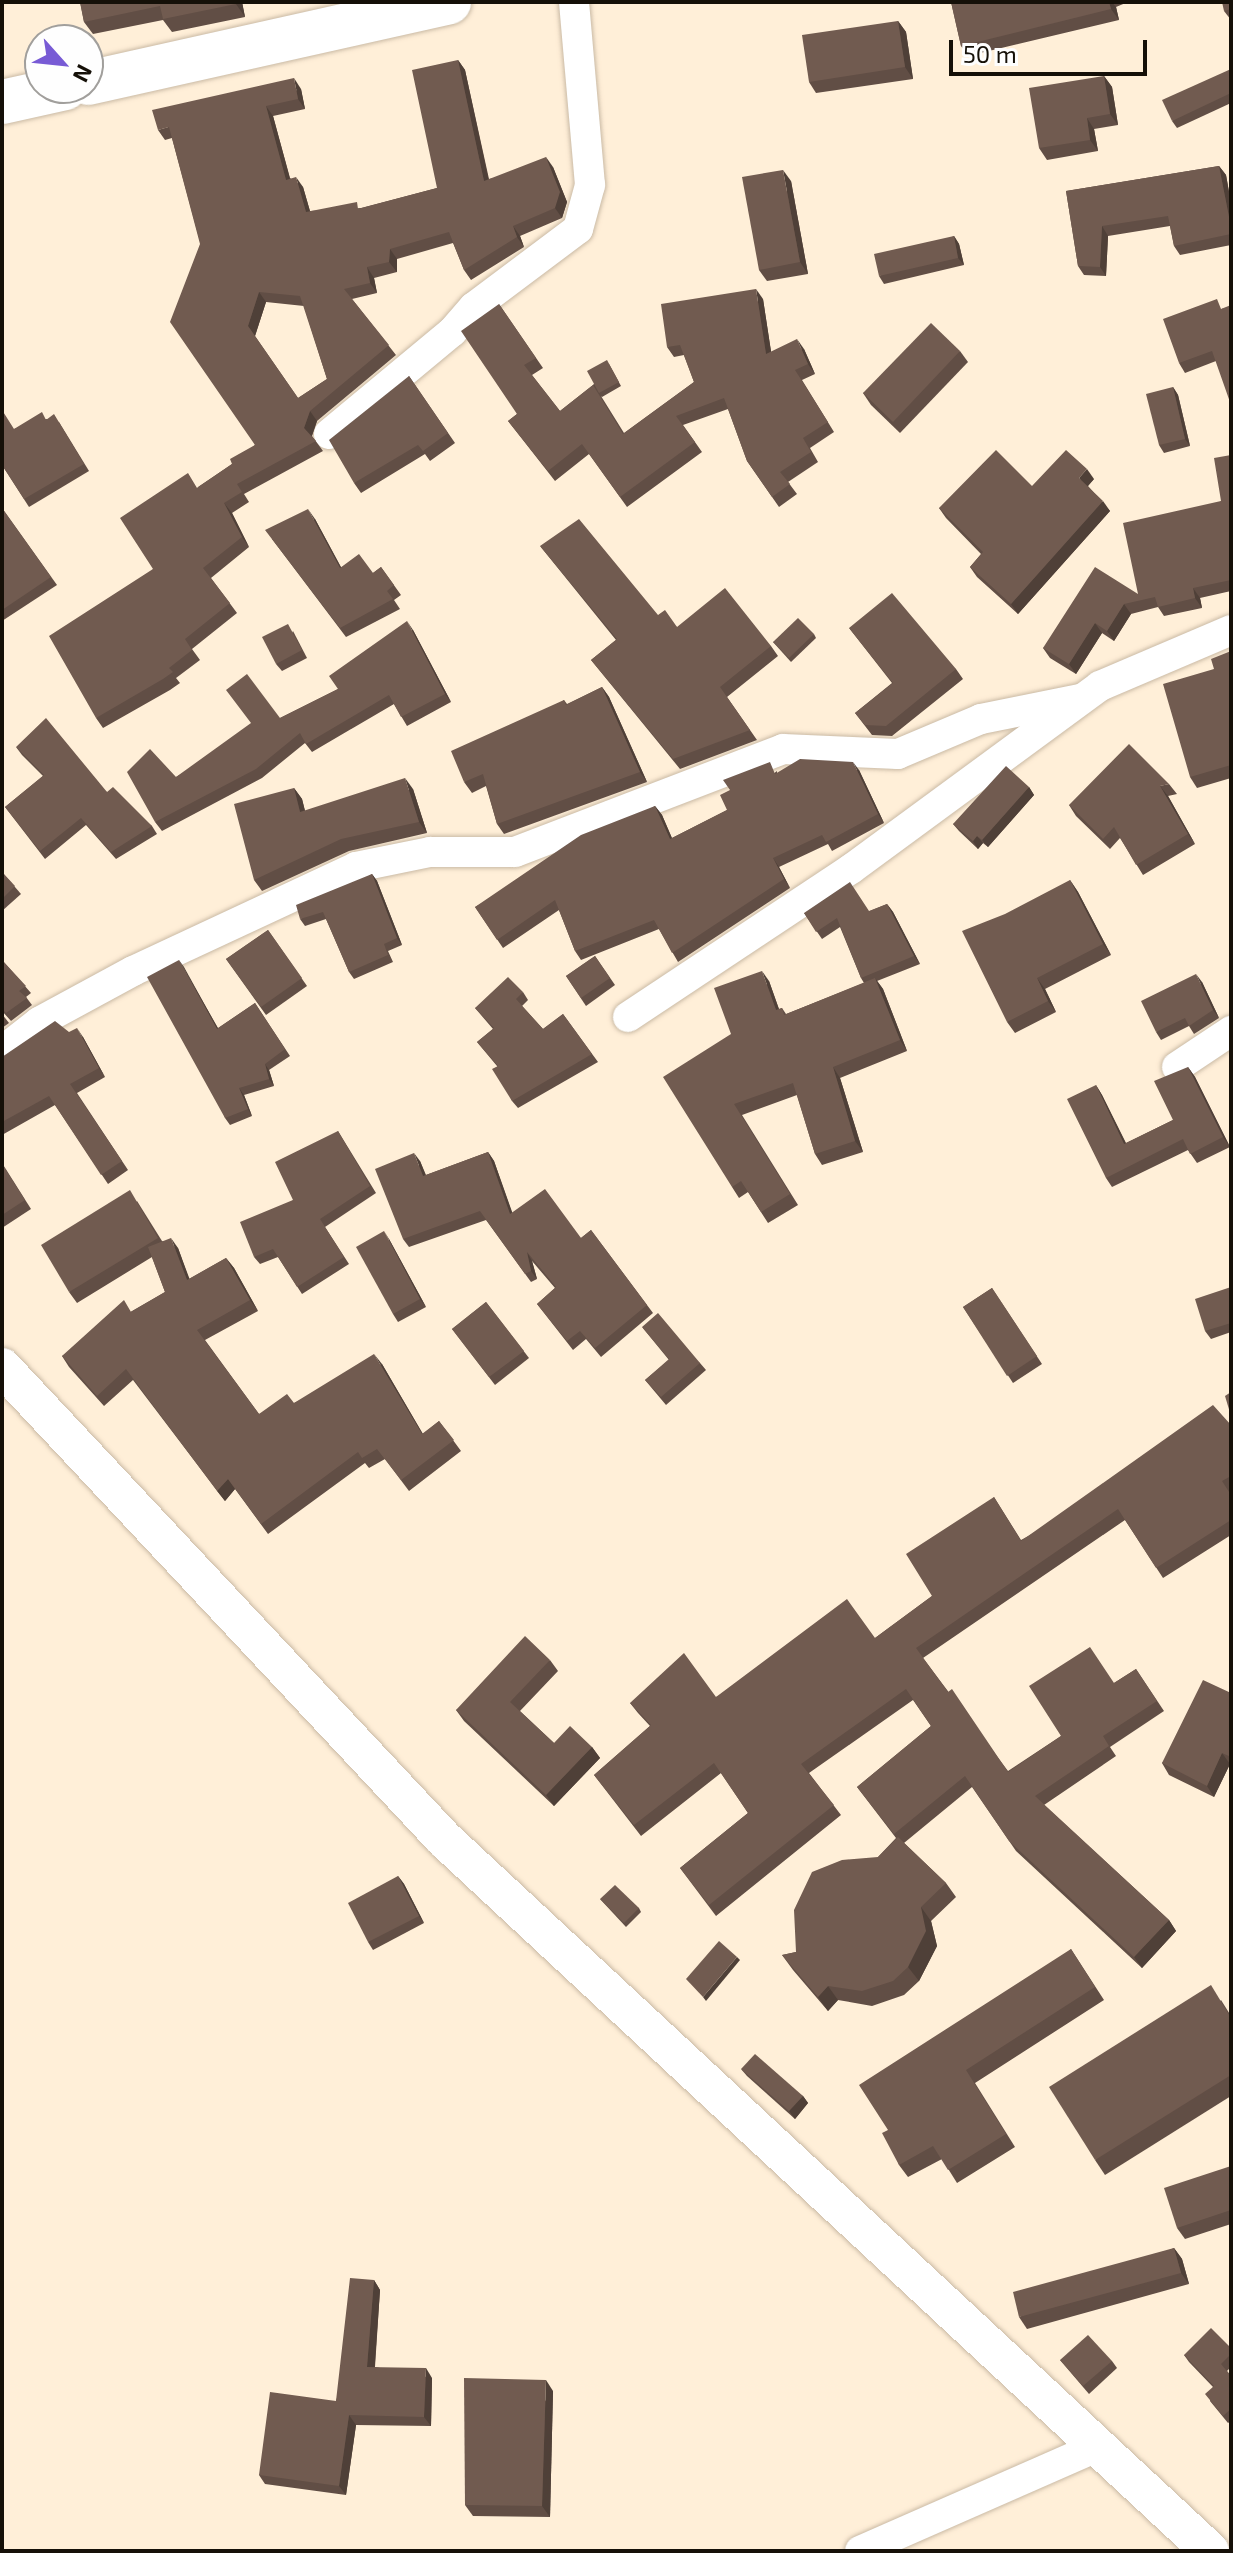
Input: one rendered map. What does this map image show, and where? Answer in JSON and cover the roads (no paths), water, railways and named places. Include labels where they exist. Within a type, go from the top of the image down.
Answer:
[{"type":"main road","points":[[104,79],[449,2]]},
{"type":"main road","points":[[2,102],[24,97]]},
{"type":"street","points":[[329,434],[452,332],[474,307],[578,229],[590,185],[574,2]]},
{"type":"street","points":[[628,1017],[851,869],[1080,699],[1231,630]]},
{"type":"street","points":[[2,1051],[39,1022],[133,971],[356,867],[430,852],[515,852],[783,749],[898,754],[981,719],[1080,699]]},
{"type":"street","points":[[1177,1067],[1231,1031]]},
{"type":"street","points":[[2,1367],[444,1839],[1210,2551]]},
{"type":"street","points":[[860,2551],[1099,2446]]}]
